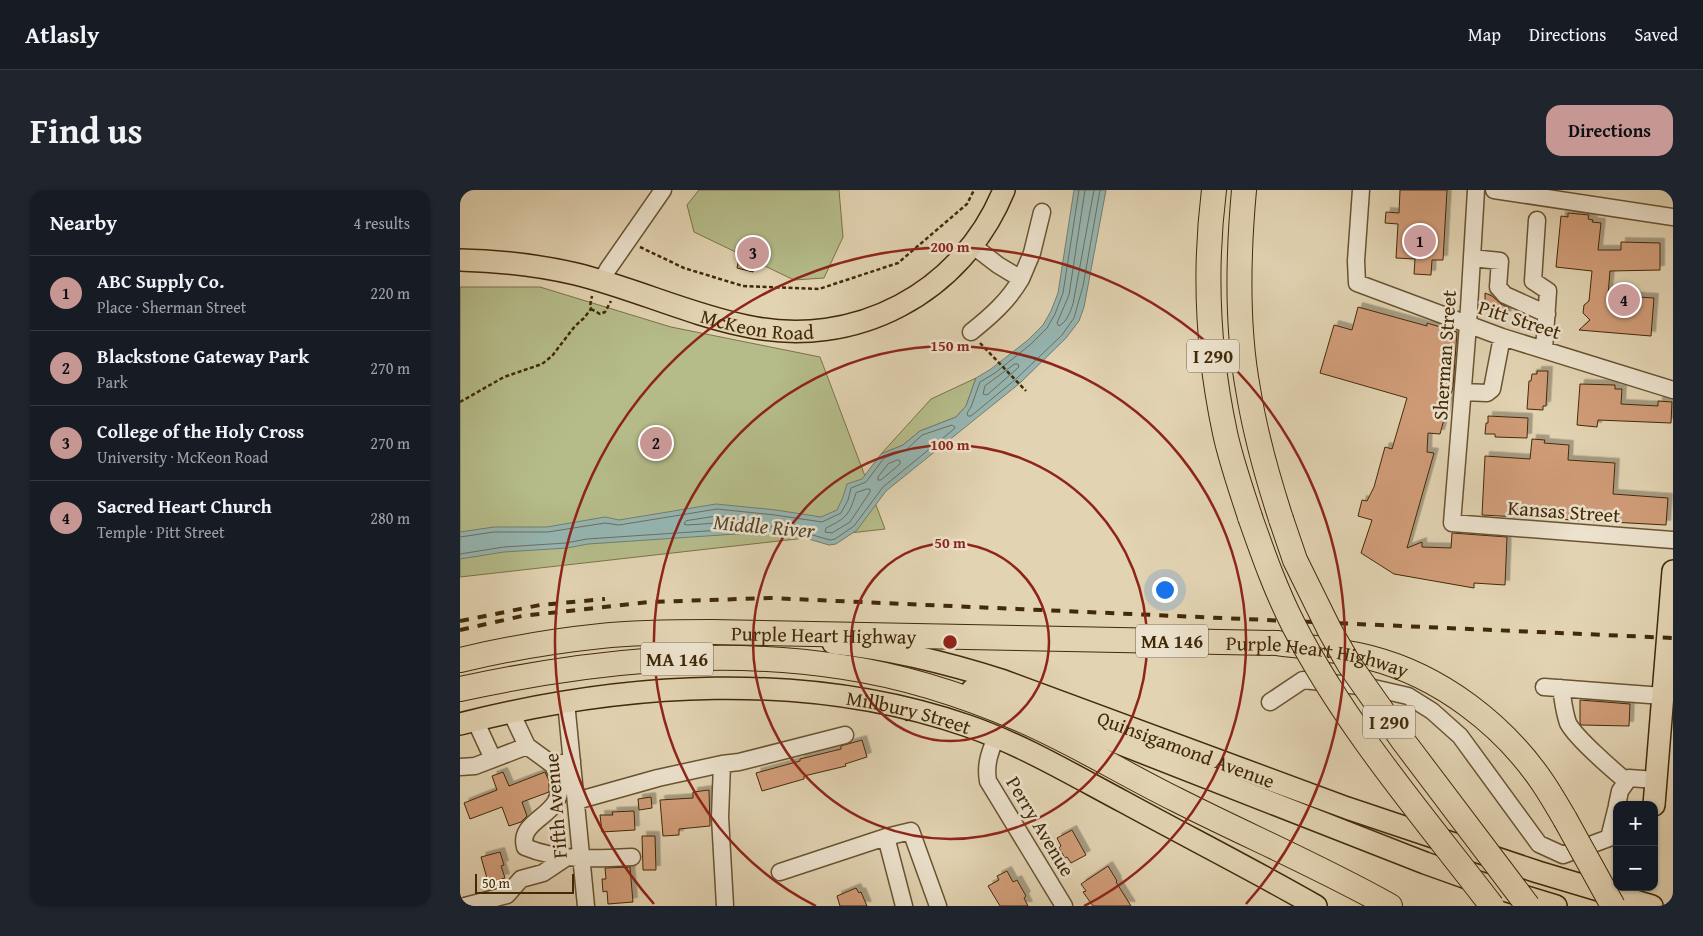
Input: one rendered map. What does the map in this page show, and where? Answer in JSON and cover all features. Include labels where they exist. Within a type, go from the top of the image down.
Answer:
[{"type":"highway","name":"I 290","points":[[1214,190],[1209,260],[1210,319],[1214,364],[1226,434],[1250,517],[1278,592],[1295,627],[1326,681],[1371,748],[1492,906]]},
{"type":"highway","name":"I 290","points":[[1244,190],[1240,235],[1242,346],[1248,389],[1266,472],[1295,560],[1330,632],[1349,664],[1404,742],[1528,906]]},
{"type":"highway","name":"Purple Heart Highway","points":[[460,660],[494,652],[601,636],[655,632],[1277,643],[1372,658],[1417,675],[1440,687],[1474,710],[1518,751],[1543,783],[1613,906]]},
{"type":"highway","name":"Purple Heart Highway","points":[[460,690],[519,677],[581,667],[687,658],[743,658],[792,661],[842,667],[896,678],[947,693],[1020,719],[1148,786],[1390,906]]},
{"type":"main road","name":"McKeon Road","points":[[460,260],[540,266],[578,274],[597,288],[746,326],[786,331],[826,330],[866,320],[911,299],[941,278],[952,269],[972,245],[988,221],[1004,190]]},
{"type":"main road","points":[[1654,801],[1673,572]]},
{"type":"main road","name":"Quinsigamond Avenue","points":[[712,632],[764,634],[847,644],[915,656],[963,668],[1052,698],[1357,811],[1538,872],[1649,901]]},
{"type":"main road","name":"Quinsigamond Avenue","points":[[896,678],[930,679],[1016,703],[1425,863],[1481,883],[1556,906]]},
{"type":"main road","name":"Millbury Street","points":[[468,722],[566,702],[629,694],[702,689],[805,692],[903,707],[968,726],[1048,762],[1316,906]]},
{"type":"street","points":[[597,288],[663,190]]},
{"type":"street","name":"Pitt Street","points":[[1360,190],[1356,260],[1357,283],[1502,337],[1673,390]]},
{"type":"street","name":"Sherman Street","points":[[1452,523],[1468,325],[1476,190]]},
{"type":"street","points":[[1494,190],[1673,217]]},
{"type":"street","points":[[971,332],[996,312],[1012,294],[1021,279],[1032,253],[1042,212]]},
{"type":"street","points":[[1537,220],[1533,281],[1548,290],[1544,350]]},
{"type":"street","points":[[972,245],[998,265],[1021,279]]},
{"type":"street","points":[[1472,258],[1500,261],[1498,287],[1505,295],[1547,314]]},
{"type":"street","points":[[1463,392],[1486,393],[1492,389],[1502,337]]},
{"type":"street","name":"Kansas Street","points":[[1452,523],[1673,540]]},
{"type":"street","points":[[1270,702],[1303,680],[1368,687],[1408,696],[1432,711],[1460,736],[1540,844],[1563,855],[1609,838],[1613,822]]},
{"type":"street","points":[[1544,687],[1663,696]]},
{"type":"street","points":[[1561,688],[1563,706],[1569,724],[1604,762],[1626,781]]},
{"type":"street","name":"Fifth Avenue","points":[[566,702],[576,801],[574,858],[586,906]]},
{"type":"street","points":[[511,712],[527,746],[553,765],[559,779],[559,793],[554,806],[526,830],[523,839],[525,847],[536,852],[574,858],[632,857]]},
{"type":"street","points":[[468,722],[493,759]]},
{"type":"street","points":[[576,801],[658,778],[739,762],[845,734]]},
{"type":"street","name":"Perry Avenue","points":[[996,737],[988,758],[986,769],[988,780],[1064,906]]},
{"type":"street","points":[[460,767],[475,766],[527,746]]},
{"type":"street","points":[[553,765],[572,761]]},
{"type":"street","points":[[722,764],[720,817],[725,906]]},
{"type":"street","points":[[1618,801],[1620,791],[1629,778],[1656,780]]},
{"type":"street","points":[[780,872],[886,837],[912,831],[938,906]]},
{"type":"street","points":[[886,837],[904,906]]},
{"type":"street","points":[[464,906],[507,895],[521,879],[543,873],[574,858]]},
{"type":"path","points":[[628,240],[684,268],[743,286],[819,289],[898,263],[967,204],[974,190]]},
{"type":"path","points":[[460,402],[504,377],[542,364],[552,356],[575,326],[591,310],[590,306],[597,288]]},
{"type":"path","points":[[591,310],[600,314],[605,312],[611,301]]},
{"type":"path","points":[[971,332],[1026,390]]},
{"type":"green space","points":[[699,190],[839,190],[843,237],[824,278],[794,280],[694,232],[687,205]]},
{"type":"green space","points":[[460,287],[540,287],[671,327],[820,357],[885,529],[460,577]]},
{"type":"green space","points":[[976,378],[966,406],[956,417],[920,431],[903,445],[881,454],[931,399]]},
{"type":"water","name":"Middle River","points":[[1074,190],[1106,190],[1084,307],[1079,321],[1066,338],[1020,383],[886,491],[857,530],[836,544],[829,545],[781,531],[588,544],[567,548],[504,552],[460,559],[460,532],[494,527],[547,527],[605,517],[619,520],[716,504],[821,517],[837,510],[847,484],[862,479],[881,454],[903,445],[920,431],[956,417],[966,406],[976,378],[991,369],[1028,340],[1043,325],[1058,293]]},
{"type":"building","points":[[1400,190],[1447,190],[1443,260],[1432,260],[1431,275],[1414,274],[1415,259],[1396,258],[1398,224],[1385,223],[1386,212],[1399,213]]},
{"type":"building","points":[[1568,213],[1589,215],[1588,219],[1593,220],[1592,222],[1601,223],[1598,250],[1621,250],[1621,242],[1660,243],[1660,270],[1610,271],[1608,295],[1654,298],[1651,336],[1579,330],[1590,320],[1583,313],[1584,305],[1589,301],[1592,271],[1556,267],[1561,216],[1568,217]]},
{"type":"building","points":[[739,258],[755,261],[753,272],[737,268]]},
{"type":"building","points":[[1485,293],[1509,308],[1506,316],[1494,312],[1496,308],[1485,308]]},
{"type":"building","points":[[1358,307],[1427,326],[1427,323],[1457,332],[1453,387],[1440,434],[1428,433],[1427,452],[1434,453],[1407,548],[1422,542],[1422,547],[1451,548],[1452,533],[1507,537],[1505,585],[1474,583],[1474,588],[1394,574],[1361,553],[1372,520],[1358,516],[1362,500],[1367,501],[1374,487],[1385,447],[1392,449],[1407,398],[1320,373],[1334,325],[1352,330]]},
{"type":"building","points":[[1537,371],[1548,371],[1546,406],[1543,406],[1543,410],[1527,409],[1529,381],[1531,381],[1532,374],[1537,374]]},
{"type":"building","points":[[1580,384],[1615,385],[1615,389],[1622,389],[1621,404],[1658,406],[1658,401],[1672,402],[1671,423],[1598,420],[1597,427],[1577,425]]},
{"type":"building","points":[[1488,416],[1528,418],[1527,438],[1495,437],[1495,434],[1485,434]]},
{"type":"building","points":[[1532,439],[1545,440],[1544,443],[1569,445],[1568,460],[1615,463],[1613,494],[1668,498],[1666,525],[1482,515],[1485,456],[1530,459]]},
{"type":"building","points":[[1580,700],[1630,704],[1629,726],[1581,725]]},
{"type":"building","points":[[862,740],[867,757],[845,764],[846,766],[804,776],[804,779],[762,791],[756,773],[800,761],[800,759],[841,749],[841,746]]},
{"type":"building","points":[[503,772],[509,786],[545,772],[549,781],[549,792],[522,802],[527,816],[521,822],[509,826],[502,807],[470,819],[464,803],[497,790],[492,776]]},
{"type":"building","points":[[709,790],[710,826],[679,829],[679,835],[663,836],[660,800],[693,798],[693,792]]},
{"type":"building","points":[[651,797],[652,808],[639,810],[638,799]]},
{"type":"building","points":[[634,811],[635,830],[602,832],[600,815],[613,815],[612,812]]},
{"type":"building","points":[[1072,830],[1086,855],[1071,863],[1067,857],[1065,858],[1059,848],[1061,846],[1057,838]]},
{"type":"building","points":[[642,836],[655,836],[656,870],[643,870]]},
{"type":"building","points":[[500,852],[504,865],[501,866],[505,878],[488,882],[481,857]]},
{"type":"building","points":[[1108,866],[1131,906],[1093,906],[1083,892],[1086,891],[1081,884]]},
{"type":"building","points":[[630,867],[633,902],[608,904],[607,891],[603,892],[602,879],[606,879],[605,868]]},
{"type":"building","points":[[1007,871],[1013,882],[1017,880],[1026,896],[1024,898],[1028,906],[1000,906],[988,886],[999,880],[997,876]]},
{"type":"building","points":[[856,888],[859,893],[861,892],[867,906],[840,906],[837,896]]},
{"type":"railway","points":[[460,630],[522,616],[650,602],[770,598],[1673,638]]},
{"type":"railway","points":[[460,621],[540,605],[605,599]]},
{"type":"place","name":"ABC Supply Co.","points":[[1420,241]]},
{"type":"place","name":"College of the Holy Cross","points":[[753,253]]},
{"type":"place","name":"Sacred Heart Church","points":[[1624,300]]},
{"type":"place","name":"Blackstone Gateway Park","points":[[656,443]]}]
